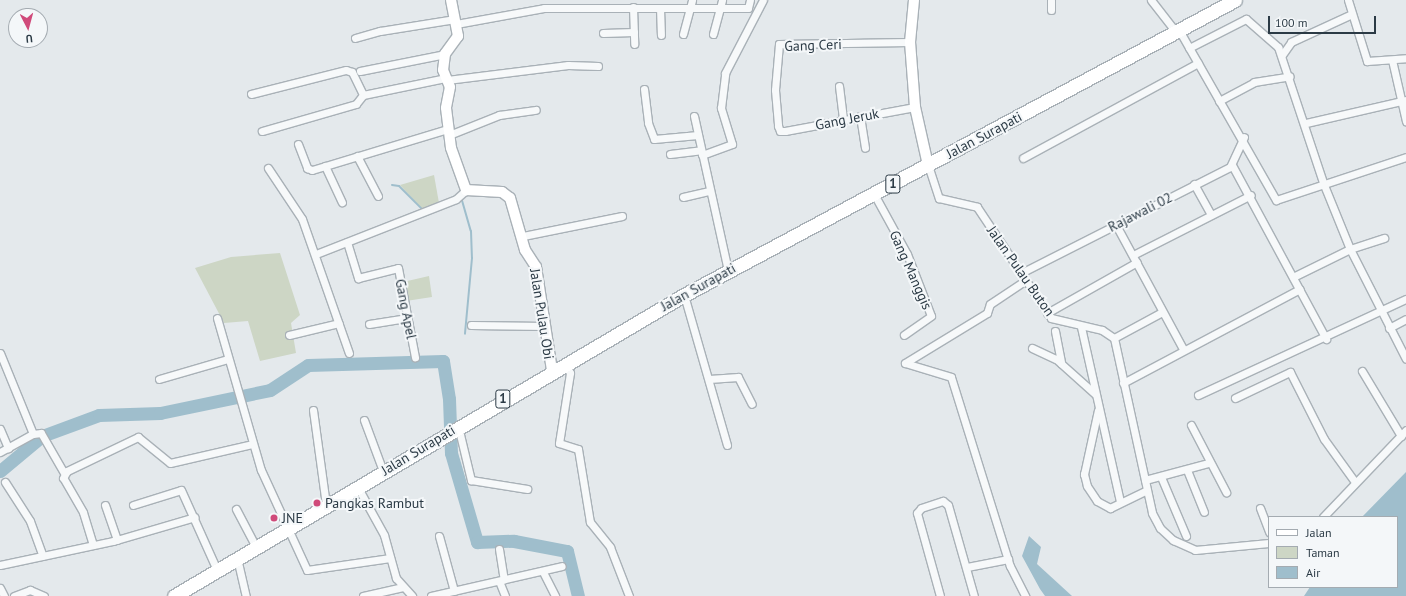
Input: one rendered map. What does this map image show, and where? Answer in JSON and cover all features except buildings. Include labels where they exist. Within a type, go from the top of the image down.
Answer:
[{"type":"highway","name":"Jalan Surapati","points":[[174,596],[552,370],[684,294],[874,194],[1235,0]]},
{"type":"street","points":[[316,254],[462,194],[448,132],[445,54],[457,38],[451,0]]},
{"type":"street","points":[[683,34],[692,0]]},
{"type":"street","points":[[713,34],[722,0]]},
{"type":"street","points":[[355,38],[380,31],[544,8],[748,8],[750,0]]},
{"type":"street","points":[[670,154],[701,153],[732,144],[721,108],[725,73],[763,0]]},
{"type":"street","points":[[914,0],[910,42],[914,107],[928,165]]},
{"type":"street","points":[[1051,10],[1052,0]]},
{"type":"street","points":[[1151,0],[1178,31],[1189,48],[1219,101],[1244,138],[1276,200],[1406,157]]},
{"type":"street","points":[[1348,0],[1367,61],[1406,58]]},
{"type":"street","points":[[633,8],[634,44]]},
{"type":"street","points":[[660,8],[661,35]]},
{"type":"street","points":[[1282,55],[1291,42],[1352,14]]},
{"type":"street","points":[[1189,48],[1246,19],[1251,19],[1282,55],[1306,122],[1324,185],[1350,249],[1388,328],[1406,359]]},
{"type":"street","points":[[603,33],[634,32]]},
{"type":"street","name":"Gang Ceri","points":[[780,131],[775,90],[779,44],[910,42]]},
{"type":"street","points":[[360,71],[445,54]]},
{"type":"street","points":[[1392,60],[1403,100],[1406,121]]},
{"type":"street","points":[[1023,158],[1198,64]]},
{"type":"street","points":[[262,131],[356,104],[363,95],[447,79],[568,65],[598,66]]},
{"type":"street","points":[[251,94],[346,70],[352,72],[363,95]]},
{"type":"street","points":[[1219,101],[1254,82],[1290,76]]},
{"type":"street","points":[[839,86],[843,119]]},
{"type":"street","points":[[644,89],[648,123],[654,139],[698,135]]},
{"type":"street","points":[[1306,122],[1403,100]]},
{"type":"street","name":"Gang Jeruk","points":[[780,131],[914,107]]},
{"type":"street","points":[[298,144],[308,169],[325,166],[448,132],[499,115],[536,110]]},
{"type":"street","points":[[694,116],[709,192],[728,271]]},
{"type":"street","points":[[860,116],[865,148]]},
{"type":"street","points":[[1244,138],[1232,165],[1250,195],[1326,339]]},
{"type":"street","points":[[357,156],[378,196]]},
{"type":"street","name":"Jalan Pulau Buton","points":[[928,165],[936,195],[946,201],[962,201],[977,207],[1047,313],[1055,321],[1102,330],[1114,338]]},
{"type":"street","name":"Rajawali 02","points":[[1021,273],[1232,165]]},
{"type":"street","points":[[325,166],[342,202]]},
{"type":"street","points":[[268,168],[302,219],[316,254],[349,353]]},
{"type":"street","points":[[1194,184],[1211,215]]},
{"type":"street","points":[[683,197],[709,192]]},
{"type":"street","name":"Jalan Pulau Obi","points":[[462,194],[507,194],[523,236],[525,250],[536,267],[552,370]]},
{"type":"street","name":"Gang Manggis","points":[[874,194],[907,254],[931,316],[904,335]]},
{"type":"street","points":[[1133,255],[1250,195]]},
{"type":"street","points":[[523,236],[622,216]]},
{"type":"street","points":[[1116,225],[1183,349]]},
{"type":"street","points":[[1293,277],[1350,249],[1384,238]]},
{"type":"street","name":"Gang Apel","points":[[347,242],[358,278],[398,268],[415,357]]},
{"type":"street","points":[[1047,313],[1137,262]]},
{"type":"street","points":[[1025,596],[1008,559],[951,377],[905,364],[987,314],[990,304],[1026,280]]},
{"type":"street","points":[[1123,383],[1183,349],[1300,289]]},
{"type":"street","points":[[684,294],[727,445]]},
{"type":"street","points":[[1198,395],[1326,339],[1406,299]]},
{"type":"street","points":[[1162,312],[1114,338],[1134,438],[1147,490],[1160,528],[1180,544],[1206,551],[1268,544]]},
{"type":"street","points":[[217,318],[252,444],[261,470],[309,572],[390,558]]},
{"type":"street","points":[[369,324],[408,318]]},
{"type":"street","points":[[1388,328],[1406,319]]},
{"type":"street","points":[[290,335],[339,323]]},
{"type":"street","points":[[471,325],[545,326]]},
{"type":"street","points":[[1081,327],[1120,502]]},
{"type":"street","points":[[1055,331],[1061,363]]},
{"type":"street","points":[[1032,348],[1061,363],[1095,394]]},
{"type":"street","points":[[0,353],[33,434]]},
{"type":"street","points":[[159,379],[228,359]]},
{"type":"street","points":[[565,363],[570,373],[559,443],[578,449],[590,522],[610,547],[629,596]]},
{"type":"street","points":[[1235,398],[1289,371],[1324,439],[1355,482]]},
{"type":"street","points":[[1324,516],[1403,433],[1362,371]]},
{"type":"street","points":[[709,379],[738,377],[752,404]]},
{"type":"street","points":[[1098,408],[1084,474],[1097,501],[1110,508],[1147,490]]},
{"type":"street","points":[[313,410],[326,505]]},
{"type":"street","points":[[364,420],[384,470]]},
{"type":"street","points":[[1191,425],[1208,463],[1212,464],[1226,492]]},
{"type":"street","points":[[456,427],[471,480],[527,489]]},
{"type":"street","points":[[0,428],[8,448]]},
{"type":"street","points":[[0,452],[33,434],[41,433],[64,473],[93,545]]},
{"type":"street","points":[[64,473],[138,437],[170,463],[252,444]]},
{"type":"street","points":[[1145,480],[1187,470],[1208,463]]},
{"type":"street","points":[[1187,470],[1204,512]]},
{"type":"street","points":[[1161,477],[1186,536]]},
{"type":"street","points":[[5,482],[30,521],[43,556]]},
{"type":"street","points":[[357,486],[384,535],[390,558],[403,587],[412,596]]},
{"type":"street","points":[[133,505],[179,490],[195,517],[217,570]]},
{"type":"street","points":[[940,596],[918,509],[939,501],[946,503],[967,567],[974,596]]},
{"type":"street","points":[[105,505],[117,540]]},
{"type":"street","points":[[1260,508],[1268,529]]},
{"type":"street","points":[[236,509],[256,547]]},
{"type":"street","points":[[0,565],[117,540],[195,517]]},
{"type":"street","points":[[438,536],[454,591]]},
{"type":"street","points":[[499,549],[501,580],[505,596]]},
{"type":"street","points":[[237,558],[246,596]]},
{"type":"street","points":[[967,567],[1008,559]]},
{"type":"street","points":[[431,596],[543,572],[562,566]]},
{"type":"street","points":[[543,572],[555,596]]},
{"type":"street","points":[[363,596],[403,587]]},
{"type":"street","points":[[0,588],[4,596]]},
{"type":"street","points":[[14,596],[30,590],[44,596]]},
{"type":"green space","points":[[434,175],[439,203],[422,209],[400,185]]},
{"type":"green space","points":[[280,253],[300,315],[291,323],[296,353],[260,361],[248,321],[224,323],[195,268],[231,257]]},
{"type":"green space","points":[[429,276],[432,297],[406,301],[403,282]]},
{"type":"water","points":[[1406,472],[1406,596],[1304,596],[1309,588],[1398,588],[1398,516],[1363,516]]},
{"type":"water","points":[[1029,536],[1041,547],[1037,564],[1072,596],[1045,596],[1022,556]]},
{"type":"waterway","points":[[392,185],[399,186],[422,209]]},
{"type":"waterway","points":[[461,197],[471,231],[472,258],[465,334]]},
{"type":"waterway","points":[[0,471],[42,436],[99,415],[160,413],[270,390],[308,365],[443,361],[449,399],[451,453],[477,542],[514,541],[567,551],[578,596]]},
{"type":"place","name":"Pangkas Rambut","points":[[317,503]]},
{"type":"place","name":"JNE","points":[[274,518]]}]
